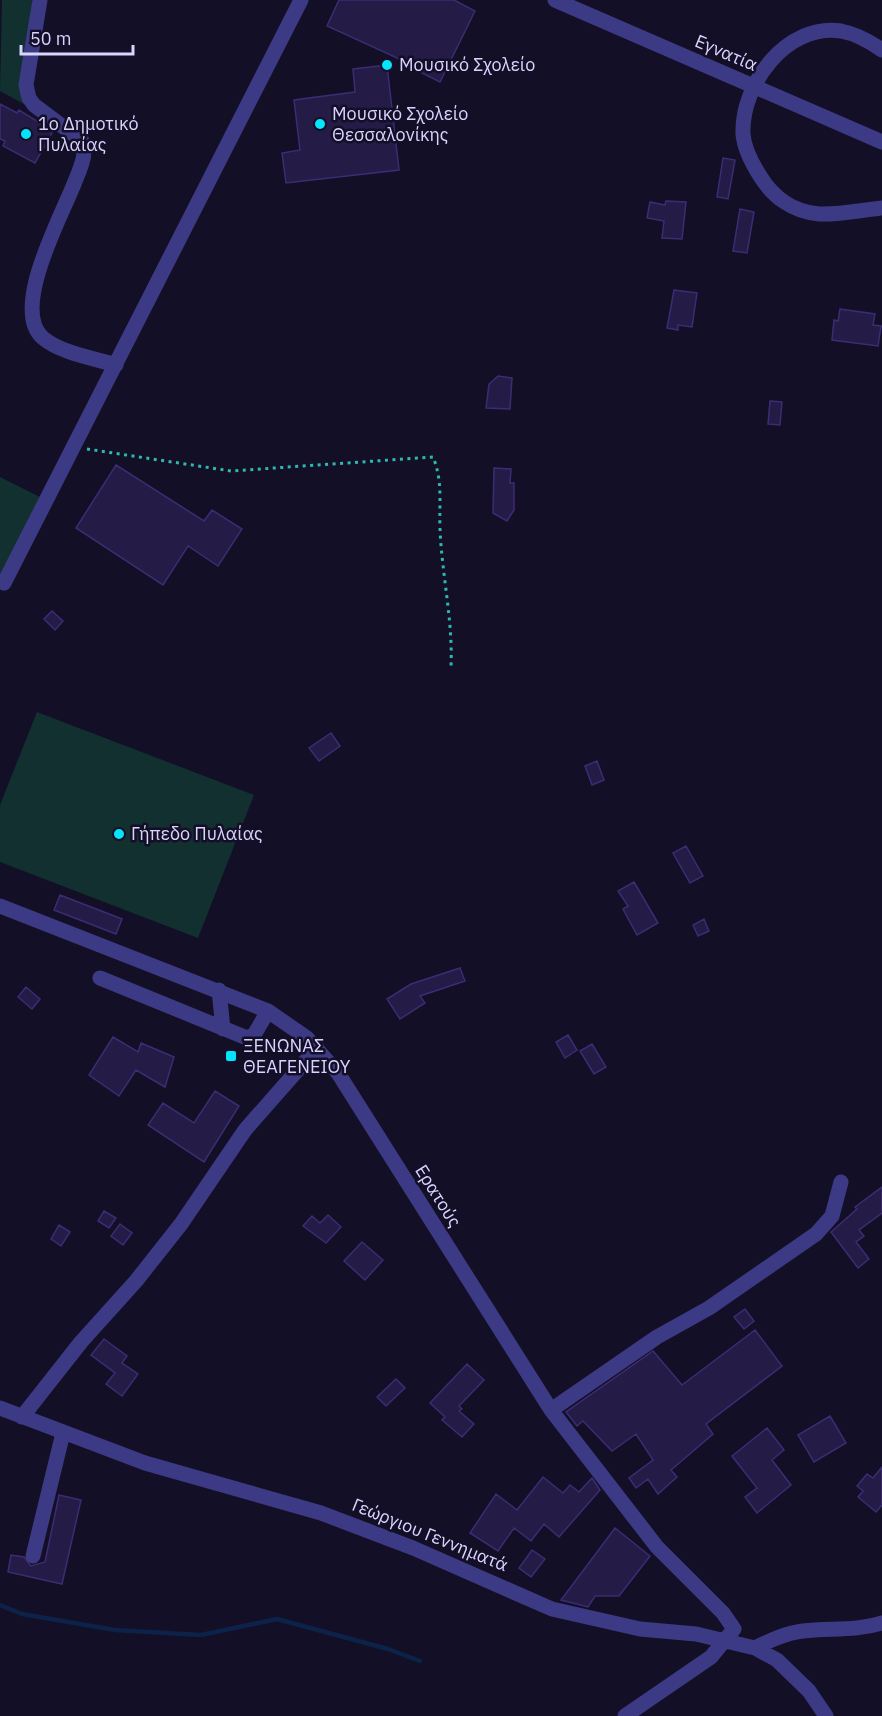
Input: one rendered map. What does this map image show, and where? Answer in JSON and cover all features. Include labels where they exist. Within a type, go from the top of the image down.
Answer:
[{"type":"street","points":[[40,0],[26,85],[29,98],[34,105],[82,141],[84,147],[79,170],[32,291],[34,327],[43,338],[56,346],[116,365]]},
{"type":"street","points":[[3,583],[301,0]]},
{"type":"street","name":"Εγνατία","points":[[555,0],[882,142]]},
{"type":"street","points":[[882,50],[862,36],[839,31],[819,32],[801,38],[782,49],[767,65],[754,86],[744,116],[743,136],[754,166],[769,191],[784,203],[818,214],[882,208]]},
{"type":"street","name":"Ερατούς","points":[[0,906],[268,1011],[295,1028],[317,1048],[347,1087],[551,1410],[657,1547],[730,1622],[734,1629],[727,1640]]},
{"type":"street","points":[[100,978],[250,1038],[268,1011]]},
{"type":"street","points":[[219,990],[224,1029]]},
{"type":"street","points":[[22,1417],[81,1342],[136,1281],[181,1224],[245,1130],[317,1048]]},
{"type":"street","points":[[551,1410],[657,1337],[709,1308],[816,1234],[832,1216],[841,1182]]},
{"type":"street","name":"Γεώργιου Γεννηματά","points":[[0,1408],[145,1463],[321,1513],[434,1557],[552,1609],[640,1629],[696,1634],[755,1648],[777,1660],[809,1691],[826,1716]]},
{"type":"street","points":[[33,1556],[63,1433]]},
{"type":"street","points":[[755,1648],[780,1636],[801,1631],[867,1628],[882,1623]]},
{"type":"street","points":[[625,1716],[711,1657],[727,1640]]},
{"type":"path","points":[[73,447],[231,471],[433,457],[441,475],[440,529],[452,638],[451,667]]},
{"type":"green space","points":[[2,0],[32,0],[31,108],[0,91]]},
{"type":"green space","points":[[0,477],[42,498],[0,586]]},
{"type":"green space","name":"Γήπεδο Πυλαίας","points":[[37,712],[254,795],[198,938],[0,862],[0,805]]},
{"type":"building","points":[[339,0],[454,0],[475,11],[440,82],[402,63],[406,62],[327,26]]},
{"type":"building","name":"Μουσικό Σχολείο Θεσσαλονίκης","points":[[387,65],[399,170],[286,183],[282,153],[300,150],[294,100],[355,92],[353,69]]},
{"type":"building","name":"1ο Δημοτικό Πυλαίας","points":[[0,104],[17,113],[19,110],[53,131],[35,163],[3,146],[5,141],[0,139]]},
{"type":"building","points":[[723,158],[735,160],[728,199],[717,197]]},
{"type":"building","points":[[666,201],[686,202],[682,239],[662,238],[664,221],[647,218],[650,202],[665,205]]},
{"type":"building","points":[[740,209],[754,212],[747,253],[733,251]]},
{"type":"building","points":[[674,290],[697,293],[692,327],[678,325],[678,330],[667,328]]},
{"type":"building","points":[[840,309],[875,314],[873,325],[881,326],[878,346],[832,340],[834,320],[838,321]]},
{"type":"building","points":[[498,376],[512,378],[510,409],[486,408],[489,384]]},
{"type":"building","points":[[770,401],[782,402],[780,425],[768,424]]},
{"type":"building","points":[[116,465],[204,521],[212,510],[242,529],[218,566],[188,546],[163,585],[76,528]]},
{"type":"building","points":[[494,468],[511,469],[510,483],[514,483],[514,510],[507,521],[493,513]]},
{"type":"building","points":[[52,611],[63,621],[55,630],[44,619]]},
{"type":"building","points":[[331,733],[340,746],[319,761],[309,748]]},
{"type":"building","points":[[597,761],[604,780],[592,785],[585,766]]},
{"type":"building","points":[[686,846],[703,876],[690,883],[673,853]]},
{"type":"building","points":[[634,882],[658,923],[637,935],[623,909],[628,906],[618,891]]},
{"type":"building","points":[[60,895],[122,919],[116,934],[54,910]]},
{"type":"building","points":[[704,919],[709,931],[698,936],[693,925]]},
{"type":"building","points":[[460,968],[465,981],[420,996],[425,1003],[400,1019],[387,999],[411,984]]},
{"type":"building","points":[[26,987],[40,999],[32,1009],[18,997]]},
{"type":"building","points":[[568,1035],[577,1050],[565,1058],[556,1042]]},
{"type":"building","points":[[113,1037],[138,1052],[141,1043],[174,1057],[165,1087],[136,1070],[119,1096],[89,1075]]},
{"type":"building","points":[[592,1044],[606,1067],[594,1074],[580,1051]]},
{"type":"building","points":[[215,1091],[239,1106],[204,1162],[148,1125],[163,1103],[194,1123]]},
{"type":"building","points":[[882,1187],[882,1213],[859,1230],[864,1236],[856,1242],[869,1259],[858,1268],[831,1232],[857,1209],[855,1207]]},
{"type":"building","points":[[104,1211],[116,1218],[109,1228],[98,1221]]},
{"type":"building","points":[[328,1215],[341,1227],[326,1243],[303,1226],[312,1216],[320,1223]]},
{"type":"building","points":[[120,1224],[132,1233],[123,1245],[111,1236]]},
{"type":"building","points":[[59,1225],[70,1232],[61,1246],[51,1239]]},
{"type":"building","points":[[362,1242],[383,1260],[365,1280],[344,1261]]},
{"type":"building","points":[[745,1309],[754,1321],[744,1329],[734,1317]]},
{"type":"building","points":[[755,1330],[782,1366],[706,1424],[713,1434],[671,1470],[677,1477],[658,1494],[648,1479],[636,1488],[629,1478],[653,1460],[636,1434],[612,1451],[583,1421],[577,1426],[566,1412],[653,1351],[682,1385]]},
{"type":"building","points":[[104,1339],[127,1356],[122,1363],[138,1374],[122,1396],[106,1384],[115,1373],[91,1355]]},
{"type":"building","points":[[467,1364],[484,1380],[459,1406],[462,1409],[459,1411],[474,1424],[462,1437],[442,1420],[445,1417],[430,1403]]},
{"type":"building","points":[[396,1379],[405,1388],[386,1406],[377,1397]]},
{"type":"building","points":[[830,1416],[846,1443],[814,1462],[798,1435]]},
{"type":"building","points":[[767,1428],[784,1450],[772,1460],[791,1485],[757,1513],[745,1497],[757,1488],[732,1456]]},
{"type":"building","points":[[882,1467],[882,1505],[876,1512],[858,1497],[863,1491],[857,1486],[867,1474],[873,1478]]},
{"type":"building","points":[[543,1477],[563,1493],[570,1485],[579,1492],[592,1478],[600,1490],[559,1537],[544,1524],[531,1541],[514,1528],[498,1551],[470,1533],[496,1494],[517,1510]]},
{"type":"building","points":[[59,1495],[81,1500],[62,1584],[8,1572],[11,1555],[24,1557],[31,1566],[45,1562]]},
{"type":"building","points":[[615,1528],[650,1556],[619,1596],[595,1596],[588,1607],[561,1600]]},
{"type":"building","points":[[532,1550],[545,1559],[531,1577],[519,1568]]},
{"type":"waterway","points":[[0,1605],[22,1614],[115,1630],[201,1635],[277,1619],[388,1649],[420,1661]]},
{"type":"place","name":"Μουσικό Σχολείο","points":[[387,65]]},
{"type":"place","name":"Μουσικό Σχολείο Θεσσαλονίκης","points":[[320,124]]},
{"type":"place","name":"1ο Δημοτικό Πυλαίας","points":[[26,134]]},
{"type":"place","name":"Γήπεδο Πυλαίας","points":[[119,834]]},
{"type":"place","name":"ΞΕΝΩΝΑΣ ΘΕΑΓΕΝΕΙΟΥ","points":[[231,1056]]}]
